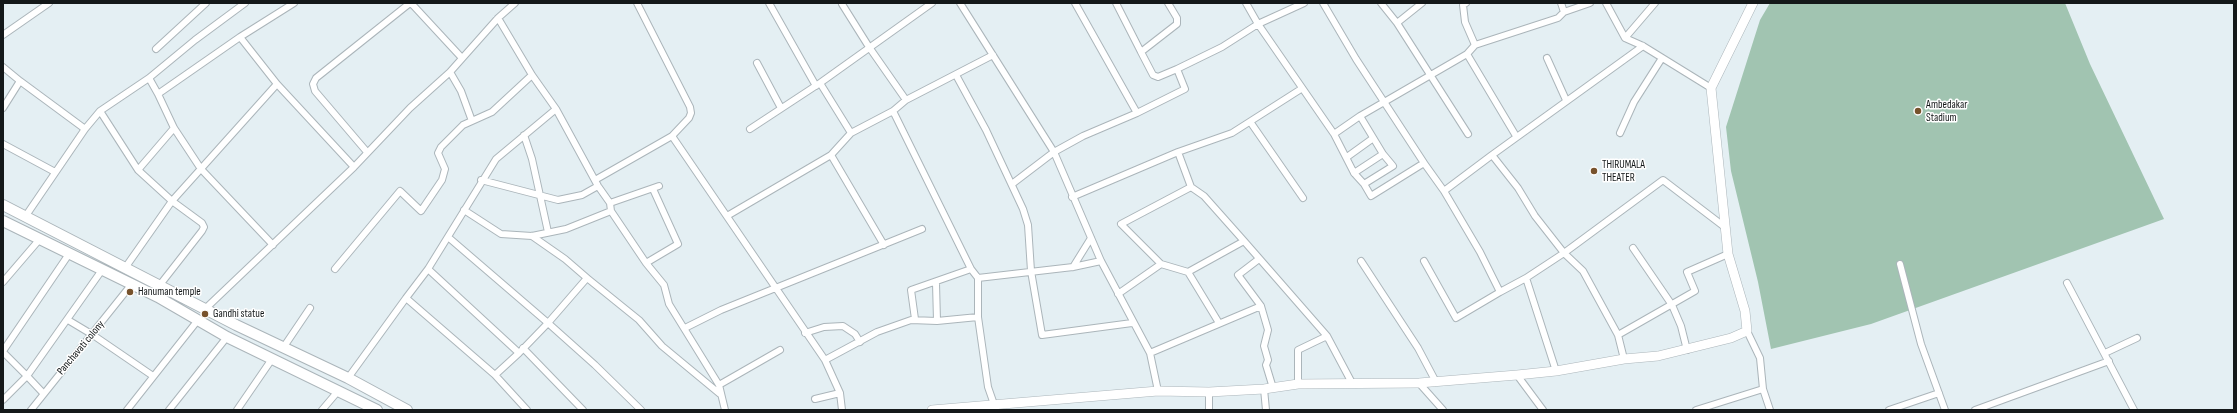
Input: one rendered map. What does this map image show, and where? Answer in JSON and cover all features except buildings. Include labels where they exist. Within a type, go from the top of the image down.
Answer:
[{"type":"main road","points":[[3,205],[159,286],[283,348],[348,378],[407,410]]},
{"type":"main road","points":[[3,221],[131,285],[227,337],[339,390],[377,410]]},
{"type":"main road","points":[[72,256],[80,245]]},
{"type":"street","points":[[3,35],[49,3]]},
{"type":"street","points":[[156,49],[206,3]]},
{"type":"street","points":[[25,217],[85,129],[100,111],[149,78],[195,40],[245,3]]},
{"type":"street","points":[[158,94],[240,37],[294,3]]},
{"type":"street","points":[[368,152],[315,91],[313,84],[316,78],[411,3],[461,57]]},
{"type":"street","points":[[205,309],[354,167],[410,108],[450,72],[461,57],[475,45],[498,18],[515,3]]},
{"type":"street","points":[[481,180],[558,200],[582,195],[596,183],[672,136],[688,118],[691,113],[690,107],[637,3]]},
{"type":"street","points":[[769,3],[818,84],[851,133]]},
{"type":"street","points":[[843,3],[842,4],[869,47],[906,100]]},
{"type":"street","points":[[750,129],[818,84],[932,3]]},
{"type":"street","points":[[960,3],[1054,152],[1072,197],[1092,238],[1101,261],[1132,322],[1150,353],[1158,391]]},
{"type":"street","points":[[1075,3],[1137,113]]},
{"type":"street","points":[[1116,3],[1141,52],[1154,74],[1158,77],[1222,47],[1258,24],[1304,3]]},
{"type":"street","points":[[1141,52],[1177,24],[1177,18],[1168,3]]},
{"type":"street","points":[[1246,3],[1258,24],[1301,89],[1310,96],[1334,134],[1354,173],[1364,184],[1371,196],[1424,163]]},
{"type":"street","points":[[1323,3],[1356,59],[1444,191],[1480,252],[1500,292]]},
{"type":"street","points":[[1381,3],[1397,23],[1468,134]]},
{"type":"street","points":[[1397,23],[1422,3]]},
{"type":"street","points":[[1466,3],[1463,5],[1465,22],[1475,45]]},
{"type":"street","points":[[1561,3],[1564,12]]},
{"type":"street","points":[[1334,134],[1360,116],[1467,54],[1475,45],[1558,18],[1564,12],[1590,3]]},
{"type":"street","points":[[1606,3],[1626,38],[1643,46],[1711,88]]},
{"type":"street","points":[[1626,38],[1655,3]]},
{"type":"street","points":[[1753,3],[1711,88],[1727,229],[1728,254],[1745,311],[1747,331],[1760,358],[1763,389],[1770,410]]},
{"type":"street","points":[[498,18],[532,75],[556,109],[596,183],[610,203],[611,211],[646,263],[664,285],[669,304],[719,385],[725,410]]},
{"type":"street","points":[[240,37],[277,84],[354,167]]},
{"type":"street","points":[[1444,191],[1516,136],[1643,46]]},
{"type":"street","points":[[1467,54],[1516,136]]},
{"type":"street","points":[[728,216],[831,154],[851,133],[892,111],[906,100],[993,55]]},
{"type":"street","points":[[1547,58],[1566,100]]},
{"type":"street","points":[[1620,133],[1634,102],[1662,58]]},
{"type":"street","points":[[757,63],[781,108]]},
{"type":"street","points":[[3,67],[85,129]]},
{"type":"street","points":[[1012,184],[1054,152],[1083,136],[1137,113],[1184,89],[1177,69]]},
{"type":"street","points":[[450,72],[461,91],[472,121]]},
{"type":"street","points":[[335,269],[400,191],[421,211],[442,180],[445,169],[438,153],[441,147],[463,125],[492,112],[532,75]]},
{"type":"street","points":[[956,75],[1012,184],[1028,225],[1031,271],[1042,335],[1132,322]]},
{"type":"street","points":[[149,78],[174,128],[201,169],[273,245]]},
{"type":"street","points":[[3,108],[20,81]]},
{"type":"street","points":[[125,268],[172,201],[277,84]]},
{"type":"street","points":[[1072,197],[1178,152],[1232,133],[1252,123],[1301,89]]},
{"type":"street","points":[[348,378],[428,269],[481,180],[496,159],[556,109]]},
{"type":"street","points":[[100,111],[138,170],[172,201],[202,223],[204,227],[159,286]]},
{"type":"street","points":[[892,111],[971,269],[978,278],[978,317],[994,407]]},
{"type":"street","points":[[1360,116],[1372,140],[1393,166],[1364,184]]},
{"type":"street","points":[[1252,123],[1303,198]]},
{"type":"street","points":[[138,170],[174,128]]},
{"type":"street","points":[[524,135],[532,159],[548,232]]},
{"type":"street","points":[[672,136],[728,216],[805,334],[824,360],[840,392],[842,410]]},
{"type":"street","points":[[1347,157],[1372,140]]},
{"type":"street","points":[[3,144],[55,172]]},
{"type":"street","points":[[1178,152],[1191,187],[1204,196],[1327,336],[1352,383]]},
{"type":"street","points":[[831,154],[884,245]]},
{"type":"street","points":[[1354,173],[1383,154]]},
{"type":"street","points":[[1492,155],[1518,188],[1535,216],[1564,253],[1583,271],[1618,335],[1624,359]]},
{"type":"street","points":[[1424,261],[1456,318],[1526,278],[1564,253],[1663,180],[1727,229]]},
{"type":"street","points":[[610,203],[659,186]]},
{"type":"street","points":[[1191,187],[1121,224],[1161,264],[1188,272],[1219,323]]},
{"type":"street","points":[[646,263],[678,244],[652,189]]},
{"type":"street","points":[[464,210],[501,234],[532,236],[566,228],[611,211]]},
{"type":"street","points":[[685,328],[721,310],[922,229]]},
{"type":"street","points":[[532,236],[565,260],[639,320],[662,346],[720,394]]},
{"type":"street","points":[[448,237],[595,365],[641,410]]},
{"type":"street","points":[[1073,267],[1092,238]]},
{"type":"street","points":[[3,282],[39,240]]},
{"type":"street","points":[[1188,272],[1244,241]]},
{"type":"street","points":[[1633,248],[1672,305],[1681,326],[1687,350]]},
{"type":"street","points":[[1618,335],[1695,291],[1687,272],[1728,254]]},
{"type":"street","points":[[43,393],[3,351],[72,256]]},
{"type":"street","points":[[1259,260],[1238,275],[1261,306],[1268,330],[1264,346],[1268,360],[1266,365],[1269,389],[1266,410]]},
{"type":"street","points":[[978,278],[1073,267],[1101,261]]},
{"type":"street","points":[[1361,261],[1418,348],[1436,382]]},
{"type":"street","points":[[1118,294],[1161,264]]},
{"type":"street","points":[[1900,264],[1921,344],[1944,410]]},
{"type":"street","points":[[428,269],[521,351],[583,410]]},
{"type":"street","points":[[915,319],[911,290],[936,283],[971,269]]},
{"type":"street","points":[[3,400],[27,376],[102,270]]},
{"type":"street","points":[[495,375],[548,323],[587,278]]},
{"type":"street","points":[[1526,278],[1556,372]]},
{"type":"street","points":[[936,283],[937,322]]},
{"type":"street","points":[[2067,283],[2134,410]]},
{"type":"street","name":"Panchavati colony","points":[[31,410],[43,393],[93,334],[131,285]]},
{"type":"street","points":[[406,298],[495,375],[527,410]]},
{"type":"street","points":[[1150,353],[1261,306]]},
{"type":"street","points":[[283,348],[310,308]]},
{"type":"street","points":[[824,360],[877,332],[915,319],[937,322],[978,317]]},
{"type":"street","points":[[68,320],[93,334],[153,376]]},
{"type":"street","points":[[127,410],[198,320]]},
{"type":"street","points":[[805,334],[824,327],[843,326],[856,334],[860,342]]},
{"type":"street","points":[[932,410],[994,407],[1158,391],[1208,392],[1269,389],[1298,384],[1418,383],[1517,376],[1556,372],[1624,359],[1658,356],[1731,338],[1747,331]]},
{"type":"street","points":[[1298,384],[1298,350],[1327,336]]},
{"type":"street","points":[[169,410],[227,337]]},
{"type":"street","points":[[2105,353],[2137,338]]},
{"type":"street","points":[[719,385],[780,350]]},
{"type":"street","points":[[237,410],[272,359]]},
{"type":"street","points":[[1975,410],[2109,361]]},
{"type":"street","points":[[1517,376],[1543,410]]},
{"type":"street","points":[[1418,383],[1443,410]]},
{"type":"street","points":[[1696,410],[1705,409],[1763,389]]},
{"type":"street","points":[[322,410],[339,390]]},
{"type":"street","points":[[815,399],[840,392]]},
{"type":"street","points":[[1208,392],[1210,410]]},
{"type":"street","points":[[1889,410],[1939,393]]},
{"type":"green space","points":[[1770,3],[2065,3],[2090,64],[2164,219],[1871,324],[1771,349],[1758,282],[1731,171],[1726,127],[1760,20]]},
{"type":"place","name":"Ambedakar Stadium","points":[[1918,111]]},
{"type":"place","name":"THIRUMALA THEATER","points":[[1594,171]]},
{"type":"place","name":"Hanuman temple","points":[[130,292]]},
{"type":"place","name":"Gandhi statue","points":[[205,314]]}]
